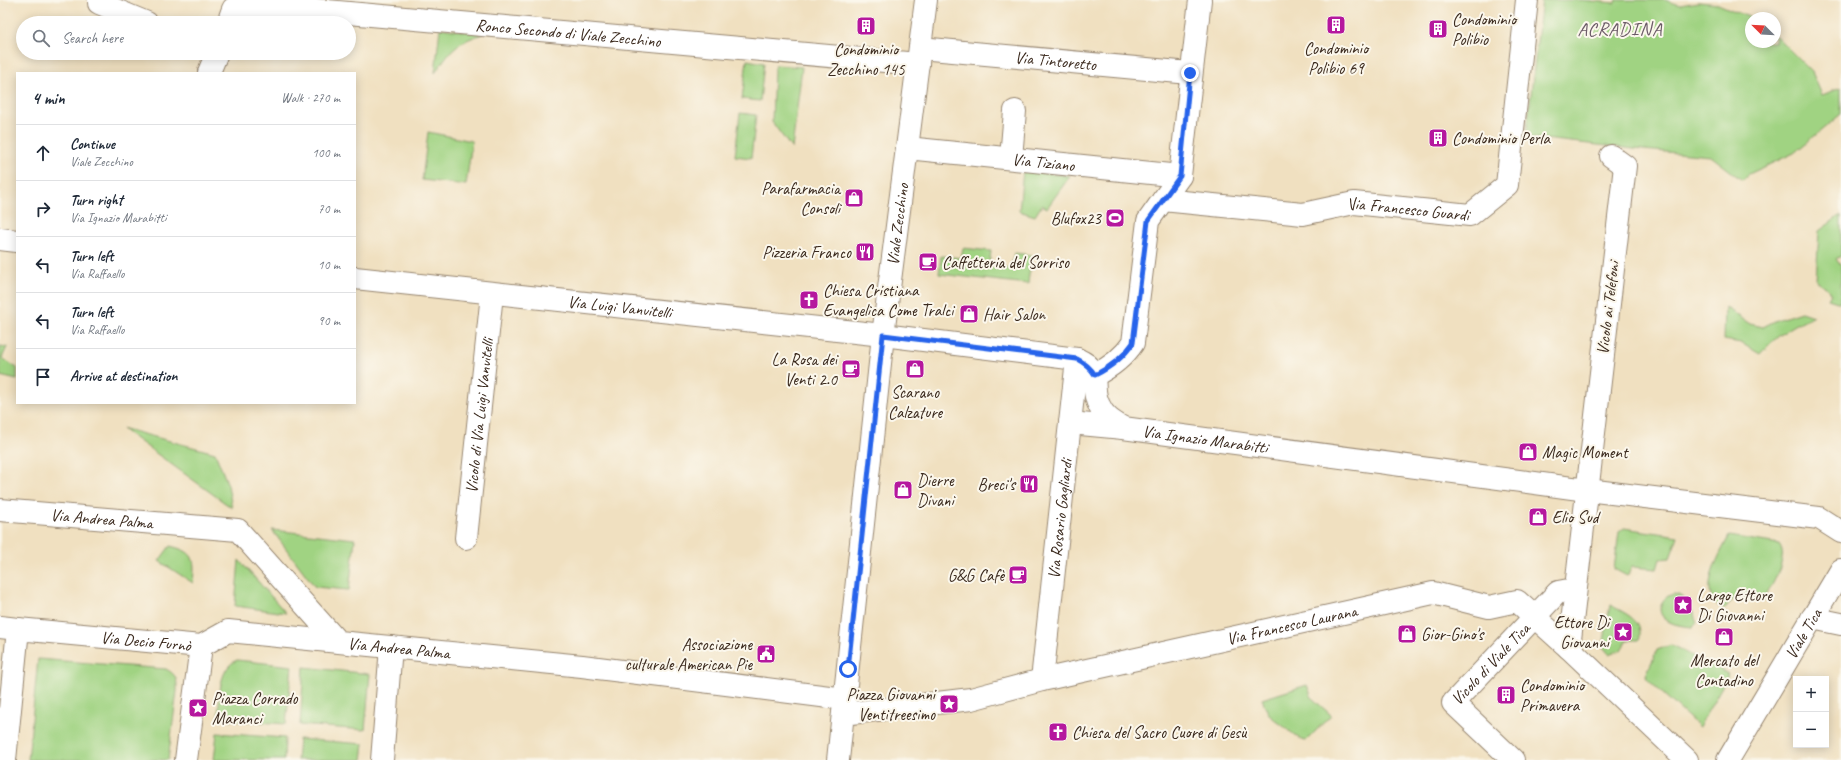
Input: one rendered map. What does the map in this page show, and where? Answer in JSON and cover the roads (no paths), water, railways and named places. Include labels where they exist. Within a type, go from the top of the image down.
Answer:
[{"type":"street","points":[[99,0],[99,3],[130,16]]},
{"type":"street","name":"Viale Zecchino","points":[[838,760],[883,335],[926,0]]},
{"type":"street","points":[[883,335],[1077,359],[1084,362],[1091,368],[1095,375],[1108,368],[1124,356],[1133,343],[1148,221],[1180,176],[1190,73],[1200,0]]},
{"type":"street","name":"Via Francesco Guardi","points":[[1163,200],[1303,214],[1354,203],[1470,214],[1507,185],[1527,0]]},
{"type":"street","name":"Ronco Secondo di Viale Zecchino","points":[[230,16],[233,9],[304,9],[919,56]]},
{"type":"street","name":"Via Tintoretto","points":[[919,56],[1190,73]]},
{"type":"street","points":[[1011,158],[1015,111]]},
{"type":"street","name":"Via Tiziano","points":[[907,148],[1180,176]]},
{"type":"street","name":"Vicolo ai Telefoni","points":[[1579,489],[1590,468],[1625,166],[1611,156]]},
{"type":"street","points":[[0,239],[16,240]]},
{"type":"street","name":"Via Luigi Vanvitelli","points":[[356,278],[883,335]]},
{"type":"street","name":"Vicolo di Via Luigi Vanvitelli","points":[[466,538],[492,294]]},
{"type":"street","name":"Via Rosario Gagliardi","points":[[1042,680],[1077,359]]},
{"type":"street","name":"Via Ignazio Marabitti","points":[[1095,375],[1094,386],[1098,404],[1111,422],[1123,428],[1579,489],[1819,518],[1841,532]]},
{"type":"street","points":[[1070,423],[1123,428]]},
{"type":"street","points":[[1569,648],[1566,591],[1579,489]]},
{"type":"street","name":"Via Andrea Palma","points":[[0,510],[238,530],[337,641],[582,666],[844,707]]},
{"type":"street","name":"Viale Tica","points":[[1728,760],[1812,618],[1840,574]]},
{"type":"street","points":[[1535,617],[1566,591]]},
{"type":"street","name":"Via Francesco Laurana","points":[[844,707],[971,699],[1042,680],[1433,593],[1490,607],[1566,591]]},
{"type":"street","points":[[1517,601],[1687,760]]},
{"type":"street","name":"Vicolo di Viale Tica","points":[[1513,760],[1453,703],[1535,617]]},
{"type":"street","points":[[1812,618],[1841,624]]},
{"type":"street","points":[[5,760],[5,708],[9,628]]},
{"type":"street","name":"Via Decio Furnò","points":[[9,628],[201,646],[228,631],[337,641]]},
{"type":"street","points":[[186,760],[201,646]]},
{"type":"street","points":[[382,760],[391,647]]},
{"type":"place","name":"Condominio Polibio 69","points":[[1336,25]]},
{"type":"place","name":"Condominio Zecchino 145","points":[[866,26]]},
{"type":"place","name":"Condominio Polibio","points":[[1438,29]]},
{"type":"place","name":"Condominio Perla","points":[[1438,138]]},
{"type":"place","name":"Parafarmacia Consoli","points":[[854,198]]},
{"type":"place","name":"Blufox23","points":[[1115,218]]},
{"type":"place","name":"Pizzeria Franco","points":[[865,252]]},
{"type":"place","name":"Caffetteria del Sorriso","points":[[928,262]]},
{"type":"place","name":"Chiesa Cristiana Evangelica Come Tralci","points":[[809,300]]},
{"type":"place","name":"Hair Salon","points":[[969,314]]},
{"type":"place","name":"La Rosa dei Venti 2.0","points":[[851,369]]},
{"type":"place","name":"Scarano Calzature","points":[[915,369]]},
{"type":"place","name":"Magic Moment","points":[[1528,452]]},
{"type":"place","name":"Breci's","points":[[1029,484]]},
{"type":"place","name":"Dierre Divani","points":[[903,490]]},
{"type":"place","name":"Elio Sud","points":[[1538,517]]},
{"type":"place","name":"G&G Cafè","points":[[1018,575]]},
{"type":"place","name":"Largo Ettore Di Giovanni","points":[[1683,605]]},
{"type":"place","name":"Ettore Di Giovanni","points":[[1623,632]]},
{"type":"place","name":"Gior-Gino's","points":[[1407,634]]},
{"type":"place","name":"Mercato del Contadino","points":[[1724,637]]},
{"type":"place","name":"Associazione culturale American Pie","points":[[766,654]]},
{"type":"place","name":"Condominio Primavera","points":[[1506,695]]},
{"type":"place","name":"Piazza Giovanni Ventitreesimo","points":[[949,704]]},
{"type":"place","name":"Piazza Corrado Maranci","points":[[198,708]]},
{"type":"place","name":"Chiesa del Sacro Cuore di Gesù","points":[[1058,732]]},
{"type":"district","name":"ACRADINA","points":[[1620,29]]}]
